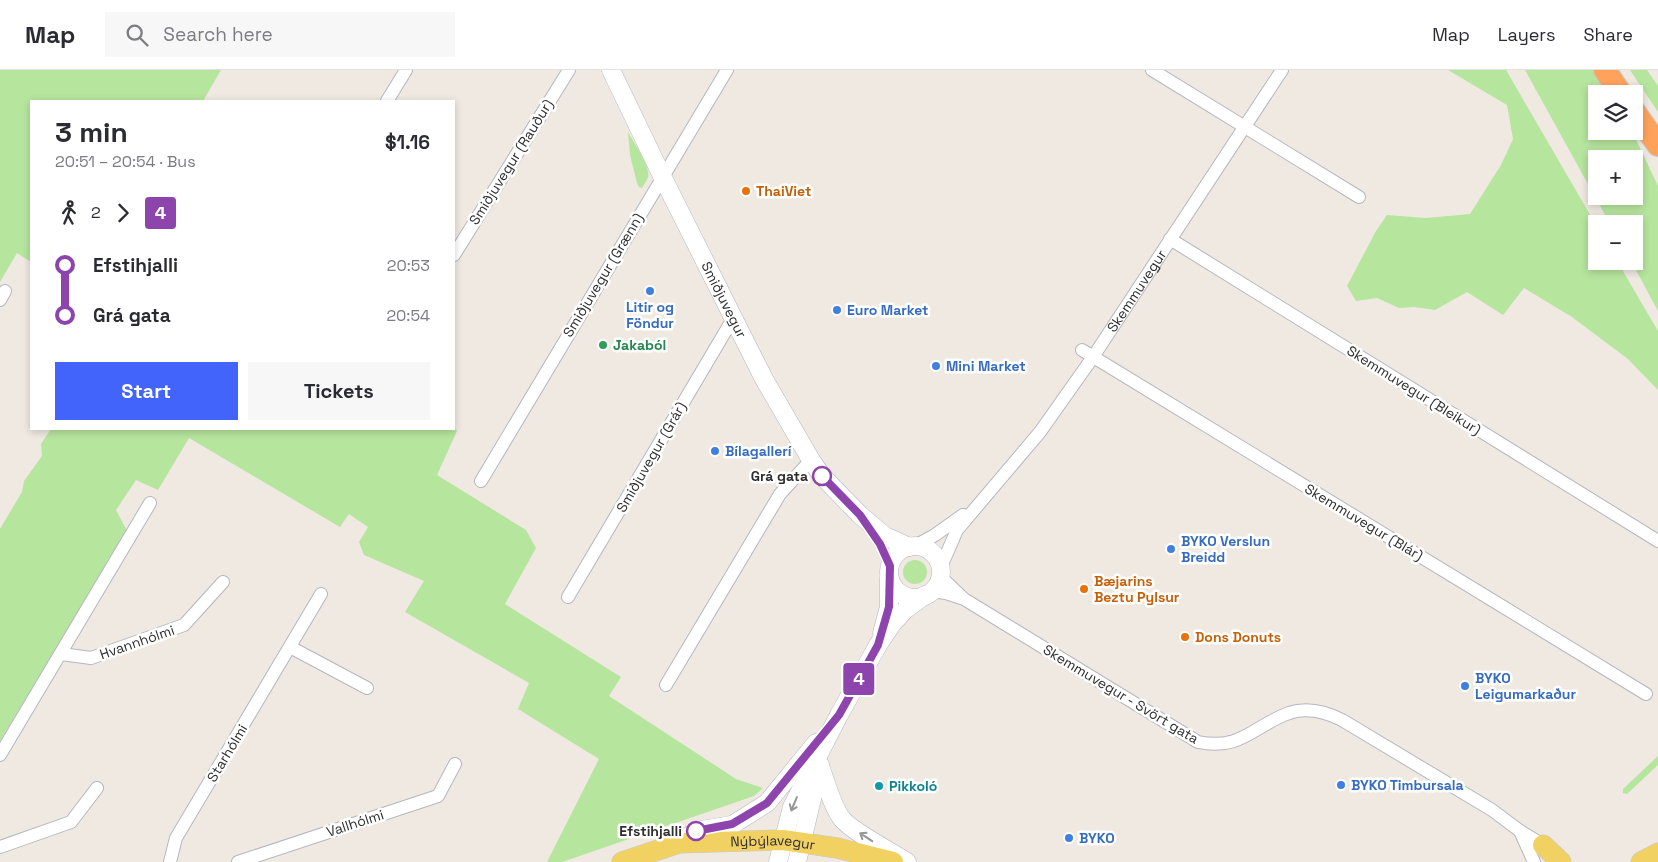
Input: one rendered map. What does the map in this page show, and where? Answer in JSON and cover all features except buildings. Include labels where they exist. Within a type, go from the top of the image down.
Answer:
[{"type":"highway","points":[[1604,70],[1615,85]]},
{"type":"highway","points":[[1643,124],[1658,145]]},
{"type":"main road","name":"Nýbýlavegur","points":[[622,862],[679,843],[792,841],[837,848],[894,862]]},
{"type":"main road","points":[[1641,862],[1658,854]]},
{"type":"main road","points":[[1649,862],[1658,854]]},
{"type":"main road","points":[[1543,856],[1561,862]]},
{"type":"street","points":[[388,100],[406,70]]},
{"type":"street","name":"Smiðjuvegur (Rauður)","points":[[455,252],[569,70]]},
{"type":"street","name":"Smiðjuvegur","points":[[611,70],[764,379],[811,460],[822,476],[860,515],[885,536],[912,546]]},
{"type":"street","name":"Smiðjuvegur (Grænn)","points":[[481,481],[727,70]]},
{"type":"street","points":[[1152,70],[1359,197]]},
{"type":"street","name":"Skemmuvegur","points":[[940,572],[957,530],[1040,432],[1093,357],[1282,70]]},
{"type":"street","name":"Skemmuvegur (Bleikur)","points":[[1170,239],[1658,541]]},
{"type":"street","name":"Smiðjuvegur (Grár)","points":[[568,597],[734,317]]},
{"type":"street","name":"Skemmuvegur (Blár)","points":[[1082,350],[1646,694]]},
{"type":"street","points":[[666,685],[780,494],[811,460]]},
{"type":"street","name":"Skemmuvegur","points":[[912,546],[935,535],[979,502]]},
{"type":"street","points":[[0,755],[150,503]]},
{"type":"street","name":"Smiðjuvegur","points":[[860,515],[880,544],[890,572]]},
{"type":"street","points":[[797,862],[792,841],[792,807],[825,746],[839,715],[878,645],[892,624],[905,610],[935,587],[940,572],[934,555],[929,550],[912,546],[896,554],[890,572],[889,607],[878,645]]},
{"type":"street","points":[[890,572],[897,590],[903,595],[918,597],[928,593]]},
{"type":"street","name":"Skemmuvegur - Svört gata","points":[[940,572],[964,599]]},
{"type":"street","name":"Hvannhólmi","points":[[61,654],[90,658],[184,625],[223,582]]},
{"type":"street","name":"Skemmuvegur - Svört gata","points":[[928,593],[946,593],[964,599],[1198,742],[1216,745],[1233,742],[1289,713],[1307,711],[1326,713],[1342,720],[1484,806],[1520,831],[1543,856]]},
{"type":"street","name":"Starhólmi","points":[[170,862],[176,838],[321,594]]},
{"type":"street","points":[[290,647],[367,688]]},
{"type":"street","points":[[679,843],[696,831],[732,824],[767,803],[839,715]]},
{"type":"street","points":[[778,862],[792,841],[820,766],[825,746]]},
{"type":"street","name":"Vallhólmi","points":[[238,862],[438,796],[455,764]]},
{"type":"street","points":[[820,766],[831,796],[843,820],[907,862]]},
{"type":"street","points":[[0,847],[71,822],[97,788]]},
{"type":"street","points":[[1520,831],[1543,856]]},
{"type":"green space","points":[[0,70],[221,70],[204,100],[30,100],[30,261],[17,253],[0,282]]},
{"type":"green space","points":[[1448,70],[1506,70],[1590,215],[1588,215],[1588,270],[1622,270],[1658,331],[1658,390],[1628,359],[1572,317],[1524,288],[1503,315],[1467,292],[1435,310],[1414,307],[1399,308],[1377,298],[1356,301],[1347,286],[1376,231],[1387,215],[1426,218],[1470,214],[1501,165],[1513,139],[1507,105]]},
{"type":"green space","points":[[1525,70],[1593,70],[1604,85],[1588,85],[1588,140],[1636,140],[1641,150],[1588,150],[1588,184]]},
{"type":"green space","points":[[1630,70],[1647,70],[1658,86],[1658,112],[1643,90],[1643,85],[1640,85]]},
{"type":"green space","points":[[628,132],[647,167],[648,177],[642,188],[637,183],[630,155]]},
{"type":"green space","points":[[1643,154],[1658,186],[1658,311],[1636,270],[1643,270],[1643,215],[1605,215],[1600,205],[1643,205]]},
{"type":"green space","points":[[455,428],[457,431],[437,475],[526,530],[536,548],[505,604],[621,677],[609,696],[736,779],[763,788],[754,796],[562,862],[547,862],[599,759],[518,709],[529,683],[405,612],[424,581],[364,555],[359,542],[368,527],[349,514],[340,527],[189,438],[158,490],[136,480],[116,510],[127,531],[0,741],[0,529],[22,492],[24,481],[42,456],[41,444],[50,430],[455,430]]},
{"type":"green space","points":[[915,560],[924,563],[927,572],[924,581],[915,584],[906,581],[903,572],[906,563]]},
{"type":"green space","points":[[1658,756],[1658,765],[1627,794],[1623,793],[1623,789]]},
{"type":"bus line","name":"4","points":[[696,831],[732,824],[767,803],[839,715],[878,645],[889,607],[890,566],[880,544],[860,515],[822,476]]},
{"type":"place","name":"ThaiViet","points":[[746,191]]},
{"type":"place","name":"Litir og Föndur","points":[[650,291]]},
{"type":"place","name":"Euro Market","points":[[837,310]]},
{"type":"place","name":"Jakaból","points":[[603,345]]},
{"type":"place","name":"Mini Market","points":[[936,366]]},
{"type":"place","name":"Bílagallerí","points":[[715,451]]},
{"type":"place","name":"Grá gata","points":[[822,476]]},
{"type":"place","name":"BYKO Verslun Breidd","points":[[1171,549]]},
{"type":"place","name":"Bæjarins Beztu Pylsur","points":[[1084,589]]},
{"type":"place","name":"Dons Donuts","points":[[1185,637]]},
{"type":"place","name":"BYKO Leigumarkaður","points":[[1465,686]]},
{"type":"place","name":"BYKO Timbursala","points":[[1341,785]]},
{"type":"place","name":"Pikkoló","points":[[879,786]]},
{"type":"place","name":"Efstihjalli","points":[[696,831]]},
{"type":"place","name":"BYKO","points":[[1069,838]]}]
